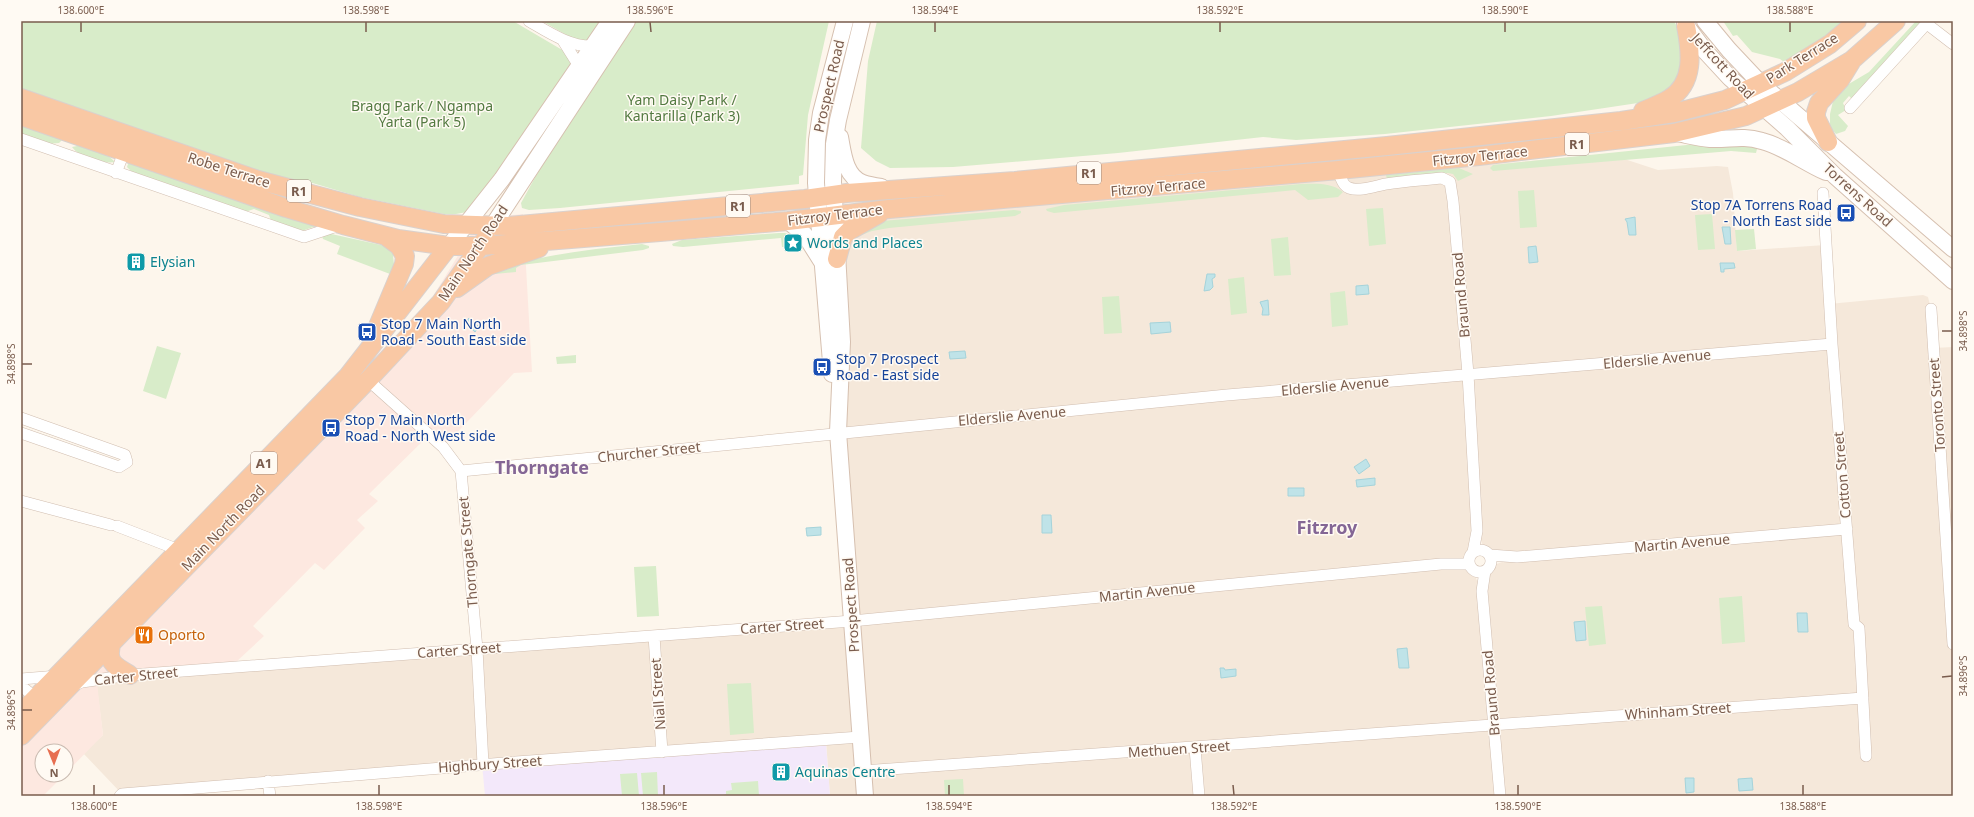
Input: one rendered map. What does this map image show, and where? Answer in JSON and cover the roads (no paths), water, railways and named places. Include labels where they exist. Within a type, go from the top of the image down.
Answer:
[{"type":"highway","name":"Park Terrace","points":[[1745,92],[1816,53],[1857,21]]},
{"type":"highway","name":"Park Terrace","points":[[1780,100],[1852,60],[1896,21]]},
{"type":"highway","points":[[1621,121],[1668,100],[1679,92],[1688,75],[1691,58],[1684,24]]},
{"type":"highway","points":[[1828,142],[1816,118],[1816,112],[1819,103],[1840,80],[1852,60]]},
{"type":"highway","name":"Fitzroy Terrace","points":[[465,226],[492,227],[658,214],[825,196],[1015,181],[1119,170],[1387,146],[1621,121],[1674,113],[1725,100],[1745,92]]},
{"type":"highway","name":"Robe Terrace","points":[[21,98],[156,146],[258,180],[360,207],[425,221],[465,226]]},
{"type":"highway","name":"Fitzroy Terrace","points":[[481,246],[788,221],[889,209],[1035,198],[1479,156],[1674,133],[1727,122],[1764,108],[1780,100]]},
{"type":"highway","points":[[21,107],[69,124],[71,127],[70,134]]},
{"type":"highway","name":"Robe Terrace","points":[[21,116],[286,208],[343,225],[387,237],[449,246],[481,246]]},
{"type":"highway","points":[[124,152],[138,146],[156,146]]},
{"type":"highway","points":[[1387,146],[1424,152],[1469,147],[1476,150],[1479,156]]},
{"type":"highway","points":[[1264,157],[1292,165],[1328,162],[1336,165],[1339,170]]},
{"type":"highway","points":[[1119,170],[1120,177],[1125,181],[1201,174],[1234,180]]},
{"type":"highway","points":[[1015,181],[1035,198]]},
{"type":"highway","points":[[830,261],[844,237],[849,232],[859,224],[889,209]]},
{"type":"highway","points":[[658,214],[660,232]]},
{"type":"highway","name":"Main North Road","points":[[63,682],[112,641],[185,555],[368,380],[441,302],[481,246],[492,227]]},
{"type":"highway","points":[[360,362],[383,316],[404,264],[405,256],[399,246],[387,237]]},
{"type":"highway","points":[[441,302],[467,279],[488,266],[566,239]]},
{"type":"highway","name":"Main North Road","points":[[21,736],[42,703],[185,555],[360,362],[449,246]]},
{"type":"highway","points":[[112,641],[109,651],[111,662],[116,667],[130,674]]},
{"type":"highway","name":"Main North Road","points":[[21,713],[42,703]]},
{"type":"main road","name":"Main North Road","points":[[449,246],[502,179],[610,21]]},
{"type":"main road","name":"Main North Road","points":[[492,227],[627,21]]},
{"type":"main road","name":"Prospect Road","points":[[825,196],[816,184],[817,140],[821,113],[845,21]]},
{"type":"main road","name":"Prospect Road","points":[[862,21],[838,120],[825,196],[830,261],[842,342],[837,413],[865,796]]},
{"type":"main road","name":"Jeffcott Road","points":[[1704,21],[1761,84]]},
{"type":"main road","name":"Jeffcott Road","points":[[1684,24],[1705,52],[1745,92],[1764,108]]},
{"type":"main road","name":"Torrens Road","points":[[1761,84],[1953,249]]},
{"type":"main road","name":"Torrens Road","points":[[1764,108],[1835,176],[1953,281]]},
{"type":"main road","points":[[838,120],[843,154],[847,168],[852,176],[861,183],[892,190]]},
{"type":"main road","points":[[1674,133],[1710,139],[1741,137],[1763,141],[1780,147],[1809,165],[1835,176]]},
{"type":"main road","points":[[788,221],[805,235],[830,261]]},
{"type":"street","points":[[529,21],[562,39],[583,46],[593,46]]},
{"type":"street","points":[[1850,108],[1928,22],[1953,44]]},
{"type":"street","points":[[562,39],[580,66]]},
{"type":"street","points":[[63,154],[70,134]]},
{"type":"street","points":[[21,139],[304,237],[343,225]]},
{"type":"street","points":[[116,173],[124,152]]},
{"type":"street","name":"Braund Road","points":[[1339,170],[1340,178],[1345,186],[1350,188],[1360,189],[1442,178],[1450,182],[1453,201],[1468,374],[1477,531],[1500,796]]},
{"type":"street","name":"Cotton Street","points":[[1823,192],[1832,344],[1854,624],[1859,628],[1866,756]]},
{"type":"street","name":"Toronto Street","points":[[1931,309],[1953,644]]},
{"type":"street","name":"Elderslie Avenue","points":[[838,432],[1468,374],[1832,344]]},
{"type":"street","points":[[368,380],[443,447],[461,471]]},
{"type":"street","points":[[21,418],[125,455],[127,462],[119,467],[21,433]]},
{"type":"street","name":"Churcher Street","points":[[461,471],[825,435],[838,432]]},
{"type":"street","name":"Thorngate Street","points":[[461,471],[477,649],[483,764]]},
{"type":"street","points":[[21,502],[114,526],[185,555]]},
{"type":"street","name":"Martin Avenue","points":[[852,621],[1441,564],[1847,529]]},
{"type":"street","name":"Carter Street","points":[[21,679],[82,682],[130,674],[852,621]]},
{"type":"street","name":"Niall Street","points":[[654,636],[662,752]]},
{"type":"street","points":[[21,686],[42,703]]},
{"type":"street","name":"Whinham Street","points":[[1494,724],[1863,698]]},
{"type":"street","name":"Methuen Street","points":[[863,771],[1195,748],[1494,724]]},
{"type":"street","name":"Highbury Street","points":[[120,796],[122,794],[268,781],[860,737]]},
{"type":"street","points":[[1195,748],[1199,796]]},
{"type":"street","points":[[268,781],[270,796]]},
{"type":"water","points":[[1635,217],[1636,235],[1629,235],[1627,222],[1625,219]]},
{"type":"water","points":[[1722,227],[1730,227],[1731,244],[1725,244]]},
{"type":"water","points":[[1536,246],[1538,262],[1529,263],[1528,247]]},
{"type":"water","points":[[1720,263],[1734,263],[1735,268],[1724,269],[1724,272],[1721,272]]},
{"type":"water","points":[[1207,274],[1215,274],[1215,277],[1212,279],[1213,287],[1210,290],[1204,291]]},
{"type":"water","points":[[1368,285],[1369,294],[1356,295],[1356,286]]},
{"type":"water","points":[[1268,300],[1269,315],[1262,315],[1263,309],[1260,302]]},
{"type":"water","points":[[469,318],[479,327],[475,332],[465,323]]},
{"type":"water","points":[[1170,322],[1171,332],[1151,334],[1150,323]]},
{"type":"water","points":[[965,351],[966,358],[950,359],[949,352]]},
{"type":"water","points":[[1366,459],[1370,466],[1359,474],[1354,467]]},
{"type":"water","points":[[1375,478],[1375,485],[1357,487],[1356,480]]},
{"type":"water","points":[[1288,488],[1304,488],[1304,496],[1288,496]]},
{"type":"water","points":[[1042,515],[1051,515],[1052,533],[1042,533]]},
{"type":"water","points":[[821,527],[821,535],[807,536],[806,528]]},
{"type":"water","points":[[1797,613],[1807,613],[1808,632],[1798,632]]},
{"type":"water","points":[[1585,621],[1586,640],[1576,641],[1574,622]]},
{"type":"water","points":[[1407,648],[1409,668],[1399,668],[1397,649]]},
{"type":"water","points":[[1220,668],[1224,668],[1225,670],[1236,669],[1236,676],[1221,678]]},
{"type":"water","points":[[1685,778],[1694,778],[1694,792],[1686,793]]},
{"type":"water","points":[[1752,778],[1753,790],[1739,791],[1738,779]]},
{"type":"place","name":"Stop 7A Torrens Road - North East side","points":[[1846,213]]},
{"type":"place","name":"Words and Places","points":[[793,243]]},
{"type":"place","name":"Elysian","points":[[136,262]]},
{"type":"place","name":"Stop 7 Main North Road - South East side","points":[[367,332]]},
{"type":"place","name":"Stop 7 Prospect Road - East side","points":[[822,367]]},
{"type":"place","name":"Stop 7 Main North Road - North West side","points":[[331,428]]},
{"type":"place","name":"Oporto","points":[[144,635]]},
{"type":"place","name":"Aquinas Centre","points":[[781,772]]},
{"type":"district","name":"Thorngate","points":[[542,468]]},
{"type":"district","name":"Fitzroy","points":[[1327,528]]},
{"type":"park label","name":"Yam Daisy Park / Kantarilla (Park 3)","points":[[682,108]]},
{"type":"park label","name":"Bragg Park / Ngampa Yarta (Park 5)","points":[[422,114]]}]
